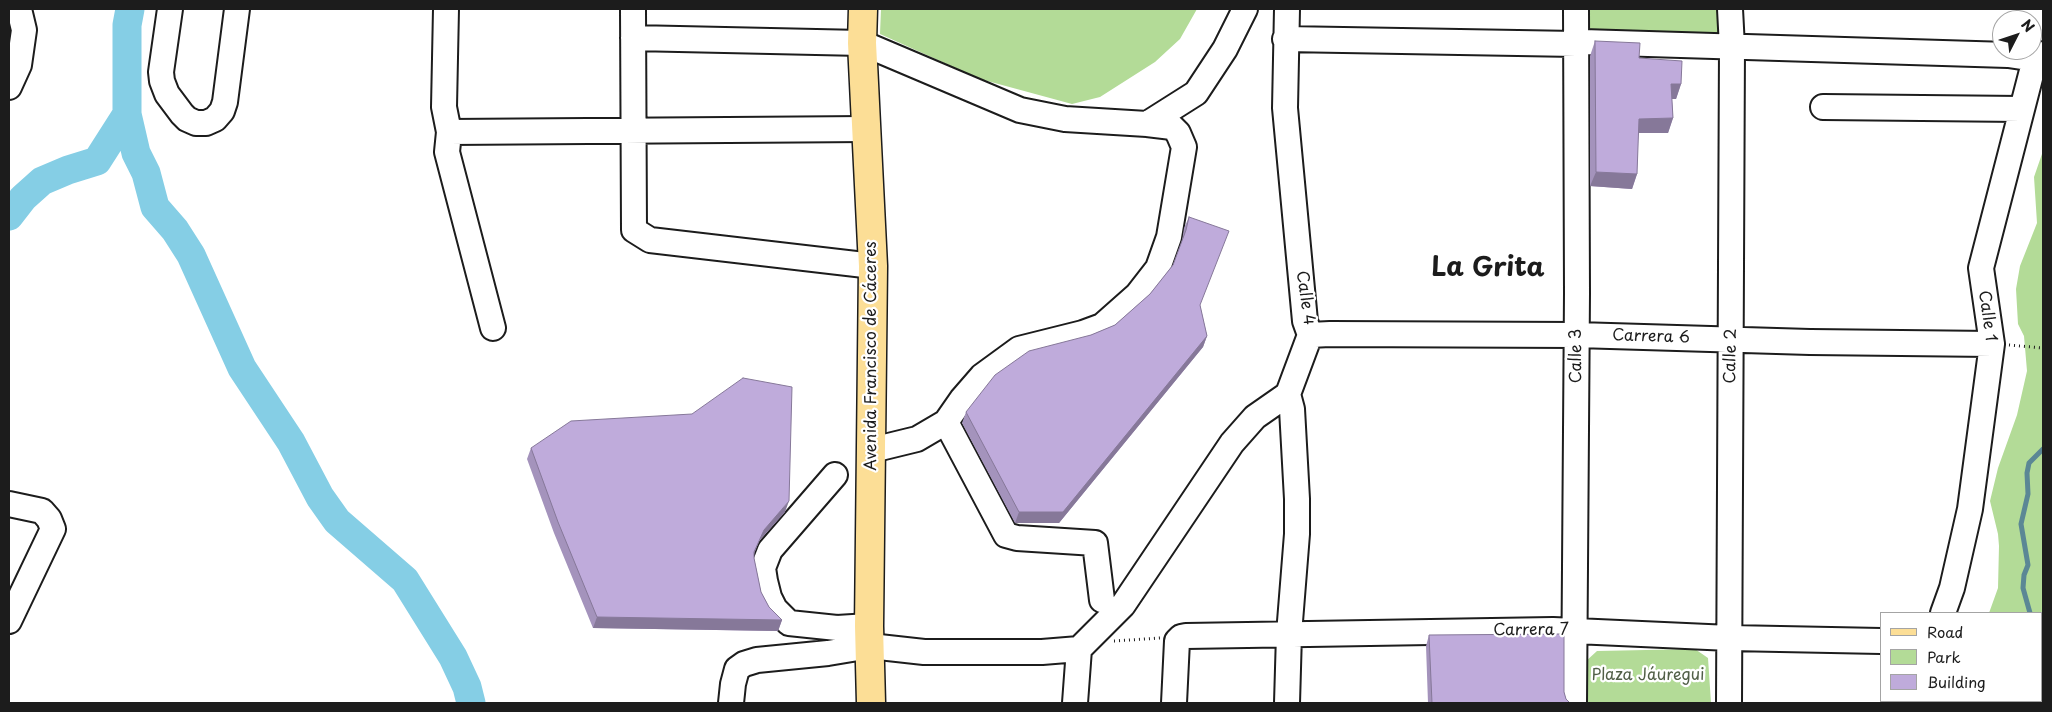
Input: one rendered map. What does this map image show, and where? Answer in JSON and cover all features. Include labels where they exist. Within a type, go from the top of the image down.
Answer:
[{"type":"main road","name":"Avenida Francisco de Cáceres","points":[[863,9],[862,42],[873,266],[869,636],[871,703]]},
{"type":"street","points":[[9,86],[19,65],[24,30],[19,9]]},
{"type":"street","points":[[170,9],[161,72],[162,81],[167,94],[182,114],[187,119],[196,123],[206,123],[215,119],[222,112],[225,102],[237,9]]},
{"type":"street","points":[[446,9],[444,107],[449,132],[448,152],[493,328]]},
{"type":"street","points":[[633,9],[634,230],[650,240],[873,266]]},
{"type":"street","points":[[1147,124],[1196,93],[1225,49],[1245,9]]},
{"type":"street","name":"Calle 4","points":[[1287,9],[1285,108],[1306,322],[1310,335],[1288,394]]},
{"type":"street","name":"Calle 3","points":[[1574,703],[1577,335],[1576,9]]},
{"type":"street","name":"Calle 2","points":[[1729,703],[1732,47],[1730,9]]},
{"type":"street","points":[[633,38],[862,42],[1020,110],[1065,119],[1172,127],[1178,134],[1184,147],[1169,237],[1158,268],[1137,295],[1102,326],[1083,333],[1018,349],[982,376],[962,399],[946,422],[916,439],[872,450]]},
{"type":"street","points":[[1285,40],[1576,44],[1583,42],[1992,55]]},
{"type":"street","name":"Calle 1","points":[[1943,612],[1952,588],[1970,509],[1998,344],[1982,268],[2021,109],[2038,60]]},
{"type":"street","points":[[1823,106],[2021,109]]},
{"type":"street","points":[[449,132],[633,129],[867,129]]},
{"type":"street","name":"Carrera 6","points":[[1310,335],[1577,335],[1731,340],[1998,344]]},
{"type":"street","points":[[835,475],[770,550],[763,568],[769,597],[775,609],[789,623],[837,628],[924,652],[1042,652],[1082,646],[1123,605],[1232,443],[1255,417],[1288,394],[1292,409],[1297,534],[1289,634],[1288,703]]},
{"type":"street","points":[[946,422],[1006,535],[1018,538],[1095,543],[1102,600]]},
{"type":"street","points":[[9,504],[42,511],[49,519],[53,529],[9,621]]},
{"type":"street","name":"Carrera 7","points":[[1181,637],[1574,631],[1730,638],[1880,641]]},
{"type":"street","points":[[732,703],[733,684],[737,669],[744,664],[757,660],[828,653],[869,636]]},
{"type":"street","points":[[1174,703],[1177,641],[1181,637]]},
{"type":"street","points":[[1075,703],[1082,646]]},
{"type":"path","points":[[1998,344],[2043,348]]},
{"type":"path","points":[[1082,646],[1181,637]]},
{"type":"green space","points":[[881,9],[1197,9],[1180,39],[1155,62],[1100,97],[1072,104],[980,79],[880,34]]},
{"type":"green space","points":[[1583,9],[1725,9],[1725,47],[1583,42]]},
{"type":"green space","points":[[2043,151],[2042,675],[2042,612],[1989,612],[1998,588],[1999,546],[1990,501],[1998,468],[2017,415],[2027,371],[2024,336],[2018,324],[2016,289],[2020,266],[2037,223],[2034,177]]},
{"type":"green space","name":"Plaza Jáuregui","points":[[1695,649],[1708,658],[1711,703],[1587,703],[1585,662],[1597,651]]},
{"type":"green space","points":[[1977,702],[2042,703],[1978,703]]},
{"type":"building","points":[[1595,41],[1640,43],[1639,58],[1682,61],[1681,84],[1671,84],[1673,118],[1639,119],[1637,174],[1596,172]]},
{"type":"building","points":[[1189,217],[1229,231],[1200,305],[1207,336],[1063,512],[1019,512],[966,412],[995,375],[1029,351],[1091,335],[1115,325],[1150,294],[1173,265]]},
{"type":"building","points":[[743,378],[792,387],[789,501],[764,530],[754,552],[761,592],[769,607],[782,620],[597,617],[558,522],[531,448],[571,421],[692,414]]},
{"type":"building","points":[[1564,634],[1564,692],[1566,699],[1570,703],[1432,703],[1429,635]]},
{"type":"waterway","points":[[130,9],[127,25],[127,114],[136,153],[146,173],[155,207],[175,230],[191,255],[242,368],[291,442],[320,497],[337,521],[405,580],[453,657],[467,687],[471,703]]},
{"type":"waterway","points":[[9,216],[23,198],[42,181],[97,161],[127,114]]},
{"type":"waterway","points":[[2030,612],[2023,588],[2024,575],[2028,565],[2021,524],[2028,494],[2027,473],[2029,463],[2043,449]]},
{"type":"district","name":"La Grita","points":[[1488,269]]}]
